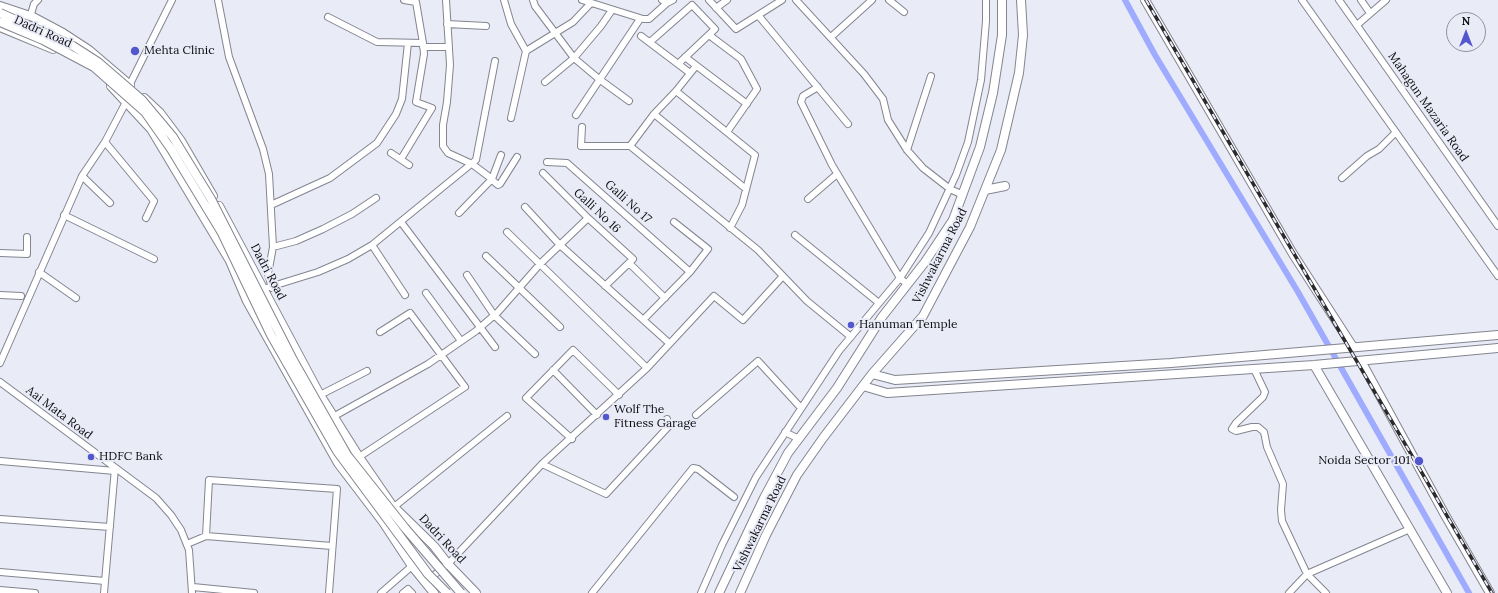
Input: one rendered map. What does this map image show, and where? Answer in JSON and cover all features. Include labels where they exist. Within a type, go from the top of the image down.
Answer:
[{"type":"street","points":[[33,17],[31,14],[34,4],[38,0]]},
{"type":"street","points":[[0,363],[82,176],[105,142],[130,85],[172,0]]},
{"type":"street","points":[[218,0],[229,57],[263,149],[269,174],[273,247],[268,274],[272,288]]},
{"type":"street","points":[[401,159],[432,108],[416,102],[423,45],[416,1],[404,0]]},
{"type":"street","points":[[446,0],[450,65],[447,102],[443,124],[443,146],[448,153],[472,164],[498,185],[517,157]]},
{"type":"street","points":[[504,0],[511,24],[526,52],[511,118]]},
{"type":"street","points":[[533,0],[535,6],[574,58],[599,80],[629,100]]},
{"type":"street","points":[[582,0],[640,18],[649,19],[664,2],[673,0]]},
{"type":"street","points":[[709,0],[736,29],[782,0]]},
{"type":"street","points":[[716,8],[727,0]]},
{"type":"street","points":[[796,0],[864,74],[883,99],[888,120],[907,150],[923,168],[950,189],[962,195]]},
{"type":"street","points":[[831,38],[872,0]]},
{"type":"street","points":[[889,0],[904,12]]},
{"type":"street","points":[[701,593],[722,545],[756,477],[839,351],[900,278],[929,233],[950,189],[968,142],[981,80],[986,21],[986,0]]},
{"type":"street","name":"Vishwakarma Road","points":[[719,593],[764,498],[788,453],[837,388],[882,317],[954,220],[980,148],[994,94],[1002,35],[1002,0]]},
{"type":"street","name":"Vishwakarma Road","points":[[740,593],[766,535],[797,475],[822,438],[872,374],[922,316],[970,227],[1001,150],[1020,72],[1023,35],[1022,0]]},
{"type":"street","points":[[1145,0],[1293,254],[1352,347]]},
{"type":"street","points":[[1302,0],[1498,276]]},
{"type":"street","name":"Mahagun Mazaria Road","points":[[1339,0],[1498,226]]},
{"type":"street","points":[[1361,0],[1370,13]]},
{"type":"street","points":[[1357,25],[1386,0]]},
{"type":"street","points":[[526,52],[573,22],[591,3]]},
{"type":"street","points":[[650,42],[692,5],[715,29],[678,64]]},
{"type":"street","name":"Dadri Road","points":[[0,6],[33,17],[89,50],[160,113],[181,141],[257,276],[320,395],[359,458],[394,507],[434,546],[448,564],[476,593]]},
{"type":"street","points":[[544,82],[574,58],[601,26],[612,10]]},
{"type":"street","points":[[0,13],[73,46],[98,62],[142,100],[173,137],[210,199],[293,360],[347,455],[404,528],[461,593]]},
{"type":"street","points":[[758,15],[848,124]]},
{"type":"street","points":[[328,17],[377,42],[449,47]]},
{"type":"street","points":[[576,115],[640,18]]},
{"type":"street","points":[[0,22],[43,40],[94,67],[145,112],[171,149],[222,234],[271,335],[337,451],[428,574],[447,593]]},
{"type":"street","points":[[448,24],[486,26]]},
{"type":"street","name":"Dadri Road","points":[[0,27],[54,49],[81,63],[102,77],[151,128],[230,261],[240,284],[283,368],[318,426],[338,463],[383,522],[412,566],[434,593]]},
{"type":"street","points":[[709,35],[741,59],[757,89],[727,132]]},
{"type":"street","points":[[642,36],[690,73]]},
{"type":"street","points":[[271,205],[330,178],[377,143],[396,114],[402,98],[408,43]]},
{"type":"street","points":[[685,57],[747,104]]},
{"type":"street","points":[[263,289],[272,288],[318,272],[348,259],[372,245],[472,164],[476,160],[495,61]]},
{"type":"street","points":[[630,146],[654,114],[676,92],[696,66]]},
{"type":"street","points":[[907,150],[930,76]]},
{"type":"street","points":[[818,87],[804,96],[800,102],[837,174],[900,278],[907,284]]},
{"type":"street","points":[[676,92],[755,155],[742,205],[730,228]]},
{"type":"street","points":[[654,114],[746,189]]},
{"type":"street","points":[[582,127],[581,146],[630,146],[758,250],[807,302],[851,337]]},
{"type":"street","points":[[1342,178],[1360,161],[1379,149],[1396,132]]},
{"type":"street","points":[[105,142],[154,201],[146,218]]},
{"type":"street","points":[[391,153],[409,165]]},
{"type":"street","points":[[459,213],[492,179],[502,155]]},
{"type":"street","name":"Galli No 17","points":[[547,162],[567,163],[690,272]]},
{"type":"street","name":"Galli No 16","points":[[543,173],[588,218],[633,259],[629,263]]},
{"type":"street","points":[[808,199],[837,174]]},
{"type":"street","points":[[82,176],[110,203]]},
{"type":"street","points":[[985,190],[1005,186]]},
{"type":"street","points":[[273,247],[296,241],[323,229],[352,214],[376,198]]},
{"type":"street","points":[[525,207],[560,245],[669,343]]},
{"type":"street","points":[[64,215],[154,259]]},
{"type":"street","points":[[318,426],[441,354],[479,328],[494,315],[540,264],[588,218]]},
{"type":"street","points":[[402,222],[495,348]]},
{"type":"street","points":[[644,319],[690,272],[708,249],[674,222]]},
{"type":"street","points":[[507,232],[647,368]]},
{"type":"street","points":[[795,235],[879,303]]},
{"type":"street","points":[[0,253],[27,254],[27,237]]},
{"type":"street","points":[[372,245],[405,295]]},
{"type":"street","points":[[486,256],[560,327]]},
{"type":"street","points":[[605,286],[629,263],[665,298]]},
{"type":"street","points":[[39,272],[76,298]]},
{"type":"street","points":[[467,275],[494,315],[535,354]]},
{"type":"street","points":[[240,284],[257,276]]},
{"type":"street","points":[[426,582],[448,564],[542,464],[572,439],[647,368],[714,296],[743,320],[782,276]]},
{"type":"street","points":[[426,293],[461,341]]},
{"type":"street","points":[[0,295],[21,296]]},
{"type":"street","points":[[359,458],[465,388],[410,314],[380,332]]},
{"type":"street","points":[[872,374],[895,380],[1171,363],[1498,334]]},
{"type":"street","points":[[863,386],[887,393],[1254,369],[1498,348]]},
{"type":"street","points":[[572,439],[526,398],[573,350],[618,395]]},
{"type":"street","points":[[696,415],[758,361],[801,408]]},
{"type":"street","points":[[1360,361],[1490,593]]},
{"type":"street","points":[[1315,364],[1447,593]]},
{"type":"street","points":[[1254,369],[1265,392],[1232,429],[1236,431],[1258,427],[1264,432],[1267,447],[1283,484],[1281,510],[1282,521],[1307,574],[1326,593]]},
{"type":"street","points":[[553,370],[598,415]]},
{"type":"street","points":[[320,395],[367,371]]},
{"type":"street","name":"Aai Mata Road","points":[[0,382],[115,470],[156,498],[171,515],[181,530],[192,568],[193,590]]},
{"type":"street","points":[[394,507],[507,416]]},
{"type":"street","points":[[542,464],[606,494],[669,426],[667,419]]},
{"type":"street","points":[[785,432],[799,440]]},
{"type":"street","points":[[0,461],[115,470],[104,593]]},
{"type":"street","points":[[592,593],[693,468],[698,469],[734,497]]},
{"type":"street","points":[[206,536],[209,480],[337,489],[329,593]]},
{"type":"street","points":[[0,519],[110,527]]},
{"type":"street","points":[[1289,593],[1307,574],[1410,529]]},
{"type":"street","points":[[186,544],[206,536],[332,546]]},
{"type":"street","points":[[381,593],[412,566]]},
{"type":"street","points":[[0,572],[105,581]]},
{"type":"street","points":[[403,593],[408,589],[412,593]]},
{"type":"street","points":[[0,590],[35,593]]},
{"type":"street","points":[[193,590],[254,593]]},
{"type":"waterway","points":[[1125,0],[1155,55],[1298,292],[1469,593]]},
{"type":"railway","points":[[1146,0],[1492,593]]},
{"type":"place","name":"Mehta Clinic","points":[[135,51]]},
{"type":"place","name":"Hanuman Temple","points":[[851,325]]},
{"type":"place","name":"Wolf The Fitness Garage","points":[[606,417]]},
{"type":"place","name":"HDFC Bank","points":[[91,457]]},
{"type":"place","name":"Noida Sector 101","points":[[1419,461]]}]
